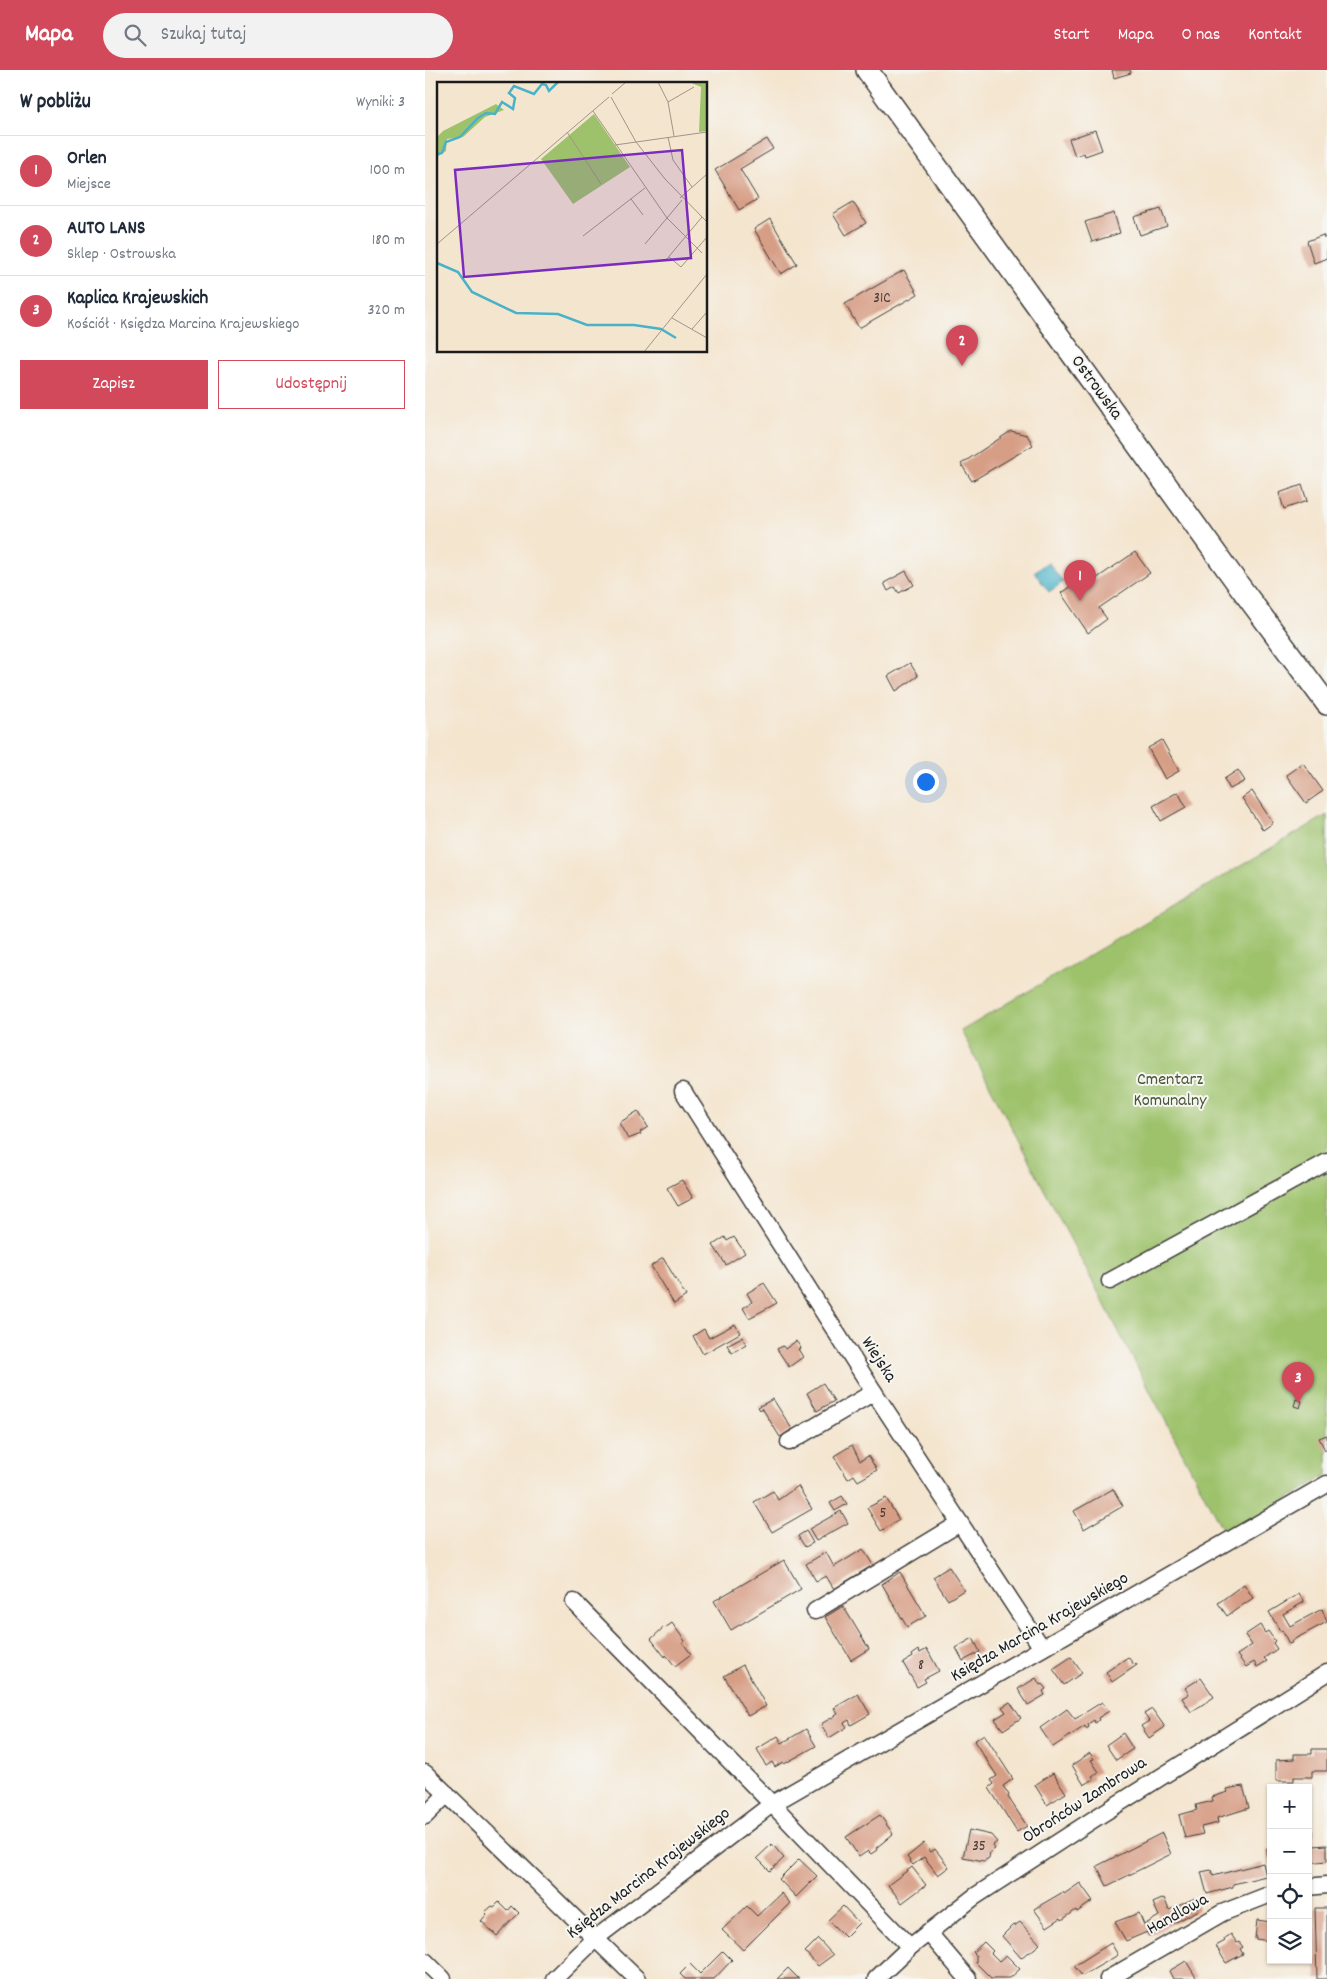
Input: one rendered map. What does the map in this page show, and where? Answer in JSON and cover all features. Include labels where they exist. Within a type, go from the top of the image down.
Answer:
[{"type":"main road","name":"Ostrowska","points":[[867,70],[1235,580],[1327,704]]},
{"type":"street","name":"Wiejska","points":[[683,1091],[874,1392],[1042,1648]]},
{"type":"street","points":[[1110,1281],[1327,1162]]},
{"type":"street","points":[[789,1442],[874,1392]]},
{"type":"street","name":"Księdza Marcina Krajewskiego","points":[[554,1979],[596,1938],[772,1804],[916,1723],[1327,1484]]},
{"type":"street","points":[[815,1611],[960,1523]]},
{"type":"street","points":[[574,1602],[910,1947]]},
{"type":"street","name":"Obrońców Zambrowa","points":[[876,1979],[910,1947],[974,1897],[1097,1816],[1327,1673]]},
{"type":"street","points":[[425,1773],[637,1979]]},
{"type":"street","points":[[425,1816],[447,1794]]},
{"type":"street","points":[[1312,1887],[1327,1885]]},
{"type":"street","name":"Handlowa","points":[[1108,1979],[1222,1913],[1267,1896]]},
{"type":"street","points":[[928,1932],[968,1979]]},
{"type":"street","points":[[425,1961],[443,1979]]},
{"type":"green space","name":"Cmentarz Komunalny","points":[[1327,815],[1327,1475],[1226,1536],[961,1031]]},
{"type":"water","points":[[1048,562],[1063,582],[1049,592],[1034,572]]},
{"type":"building","points":[[1112,70],[1130,70],[1131,73],[1114,78]]},
{"type":"building","points":[[1095,130],[1102,150],[1085,156],[1084,153],[1075,156],[1069,139]]},
{"type":"building","points":[[767,139],[773,149],[740,169],[758,199],[739,210],[715,170]]},
{"type":"building","points":[[853,202],[866,223],[846,235],[833,214]]},
{"type":"building","points":[[1161,209],[1167,226],[1140,235],[1134,217]]},
{"type":"building","points":[[1114,213],[1120,233],[1092,242],[1085,222]]},
{"type":"building","points":[[770,219],[797,264],[781,274],[754,229]]},
{"type":"building","points":[[1323,235],[1324,238],[1327,236],[1327,258],[1314,263],[1307,241]]},
{"type":"building","points":[[904,270],[918,294],[859,328],[845,304]]},
{"type":"building","points":[[1011,431],[1027,435],[1033,445],[972,481],[961,464]]},
{"type":"building","points":[[1302,485],[1307,501],[1284,509],[1279,493]]},
{"type":"building","points":[[1135,552],[1150,573],[1099,608],[1107,619],[1088,633],[1061,593],[1079,580],[1084,587]]},
{"type":"building","points":[[906,571],[914,585],[899,593],[895,587],[888,591],[884,583]]},
{"type":"building","points":[[910,663],[918,676],[896,691],[888,676]]},
{"type":"building","points":[[1162,740],[1179,771],[1165,779],[1148,748]]},
{"type":"building","points":[[1303,763],[1323,791],[1306,803],[1286,775]]},
{"type":"building","points":[[1238,770],[1245,781],[1230,789],[1224,779]]},
{"type":"building","points":[[1252,791],[1273,823],[1263,830],[1242,798]]},
{"type":"building","points":[[1178,792],[1186,807],[1161,821],[1153,806]]},
{"type":"building","points":[[638,1111],[648,1127],[640,1132],[641,1134],[628,1139],[619,1123]]},
{"type":"building","points":[[682,1180],[693,1198],[678,1206],[667,1188]]},
{"type":"building","points":[[725,1237],[727,1241],[734,1237],[745,1253],[726,1265],[713,1245]]},
{"type":"building","points":[[663,1258],[686,1296],[674,1304],[651,1266]]},
{"type":"building","points":[[764,1283],[777,1303],[749,1318],[743,1308],[752,1302],[747,1293]]},
{"type":"building","points":[[735,1324],[740,1333],[703,1354],[693,1336],[704,1329],[709,1338]]},
{"type":"building","points":[[742,1337],[746,1344],[732,1353],[727,1345]]},
{"type":"building","points":[[796,1341],[801,1348],[798,1349],[803,1357],[789,1367],[777,1349],[783,1346],[785,1349]]},
{"type":"building","points":[[823,1383],[834,1401],[817,1411],[807,1393]]},
{"type":"building","points":[[773,1399],[792,1429],[780,1437],[762,1408],[760,1410],[758,1407]]},
{"type":"building","points":[[1296,1399],[1302,1401],[1300,1408],[1294,1406]]},
{"type":"building","points":[[1327,1435],[1327,1449],[1325,1450],[1319,1438]]},
{"type":"building","points":[[852,1445],[860,1461],[868,1456],[877,1470],[858,1481],[854,1475],[848,1479],[834,1456]]},
{"type":"building","points":[[798,1486],[812,1509],[772,1532],[754,1502],[773,1491],[778,1500]]},
{"type":"building","points":[[1113,1489],[1123,1506],[1084,1529],[1074,1511]]},
{"type":"building","points":[[842,1496],[847,1504],[835,1511],[830,1503]]},
{"type":"building","points":[[886,1498],[899,1520],[881,1531],[867,1508]]},
{"type":"building","points":[[841,1511],[848,1523],[816,1541],[809,1529]]},
{"type":"building","points":[[806,1531],[813,1543],[805,1547],[798,1536]]},
{"type":"building","points":[[863,1549],[873,1565],[834,1589],[826,1576],[816,1581],[806,1564],[826,1552],[834,1567]]},
{"type":"building","points":[[784,1560],[801,1589],[731,1630],[714,1601]]},
{"type":"building","points":[[949,1567],[964,1590],[948,1600],[933,1577]]},
{"type":"building","points":[[900,1572],[926,1616],[907,1627],[882,1584]]},
{"type":"building","points":[[1244,1584],[1253,1598],[1227,1616],[1218,1603]]},
{"type":"building","points":[[1299,1594],[1304,1602],[1283,1614],[1290,1626],[1322,1609],[1327,1622],[1291,1641],[1292,1643],[1289,1644],[1269,1612]]},
{"type":"building","points":[[843,1606],[869,1649],[851,1660],[825,1617]]},
{"type":"building","points":[[672,1623],[685,1641],[683,1643],[691,1654],[675,1666],[651,1639],[664,1627]]},
{"type":"building","points":[[1260,1625],[1265,1633],[1268,1631],[1275,1641],[1273,1643],[1277,1649],[1264,1658],[1267,1661],[1257,1667],[1254,1662],[1246,1667],[1237,1655],[1252,1645],[1245,1635]]},
{"type":"building","points":[[973,1638],[980,1652],[963,1661],[956,1648]]},
{"type":"building","points":[[927,1649],[939,1671],[924,1679],[926,1682],[917,1687],[903,1663],[913,1657],[912,1655],[919,1650],[920,1653]]},
{"type":"building","points":[[1071,1657],[1082,1673],[1064,1685],[1053,1669]]},
{"type":"building","points":[[1128,1657],[1134,1665],[1136,1663],[1137,1665],[1112,1682],[1106,1672]]},
{"type":"building","points":[[743,1665],[766,1706],[748,1716],[724,1676]]},
{"type":"building","points":[[1036,1678],[1040,1685],[1042,1684],[1046,1689],[1043,1691],[1045,1695],[1028,1705],[1018,1689]]},
{"type":"building","points":[[1201,1678],[1214,1697],[1191,1712],[1182,1698],[1189,1694],[1185,1688]]},
{"type":"building","points":[[858,1694],[870,1714],[851,1725],[849,1720],[844,1723],[847,1727],[829,1738],[821,1724],[838,1714],[834,1708]]},
{"type":"building","points":[[1010,1702],[1021,1718],[1003,1730],[995,1719],[1006,1712],[1002,1707]]},
{"type":"building","points":[[1102,1702],[1109,1711],[1098,1718],[1099,1720],[1095,1723],[1094,1720],[1088,1724],[1089,1727],[1086,1729],[1085,1726],[1053,1747],[1040,1728],[1067,1709],[1075,1719]]},
{"type":"building","points":[[1152,1709],[1165,1727],[1149,1738],[1141,1726],[1149,1721],[1144,1714]]},
{"type":"building","points":[[806,1729],[816,1746],[784,1764],[783,1762],[775,1767],[772,1762],[766,1766],[757,1749],[778,1736],[782,1743]]},
{"type":"building","points":[[1123,1733],[1133,1749],[1116,1760],[1106,1745]]},
{"type":"building","points":[[984,1734],[1013,1779],[1003,1786],[1027,1826],[1017,1832],[989,1788],[994,1784],[991,1780],[997,1776],[974,1741]]},
{"type":"building","points":[[1312,1749],[1327,1749],[1327,1771],[1312,1771],[1312,1777],[1294,1777],[1294,1781],[1276,1781],[1276,1760],[1294,1759],[1294,1754],[1312,1754]]},
{"type":"building","points":[[1090,1753],[1094,1759],[1091,1760],[1099,1772],[1092,1776],[1094,1779],[1084,1785],[1072,1765]]},
{"type":"building","points":[[1053,1773],[1066,1793],[1047,1805],[1035,1785]]},
{"type":"building","points":[[1243,1786],[1249,1808],[1217,1818],[1218,1823],[1201,1827],[1203,1834],[1185,1838],[1179,1815],[1197,1810],[1196,1805],[1213,1801],[1212,1797],[1228,1792],[1227,1789]]},
{"type":"building","points":[[880,1815],[893,1834],[876,1848],[877,1850],[871,1854],[868,1851],[859,1857],[846,1837]]},
{"type":"building","points":[[969,1830],[991,1835],[997,1842],[993,1845],[995,1849],[990,1852],[989,1858],[984,1861],[963,1857]]},
{"type":"building","points":[[1312,1830],[1313,1846],[1327,1845],[1327,1861],[1312,1863]]},
{"type":"building","points":[[1162,1833],[1171,1854],[1107,1886],[1097,1866]]},
{"type":"building","points":[[924,1843],[931,1852],[935,1849],[949,1867],[938,1875],[924,1857],[913,1865],[907,1857]]},
{"type":"building","points":[[772,1844],[784,1858],[770,1871],[757,1858]]},
{"type":"building","points":[[799,1859],[817,1876],[796,1897],[779,1879]]},
{"type":"building","points":[[1263,1863],[1266,1876],[1233,1884],[1233,1887],[1207,1894],[1201,1872],[1211,1870],[1213,1876]]},
{"type":"building","points":[[912,1867],[926,1885],[902,1903],[888,1885]]},
{"type":"building","points":[[1080,1883],[1093,1901],[1077,1912],[1076,1910],[1062,1920],[1061,1918],[1047,1927],[1034,1909],[1063,1892],[1064,1894]]},
{"type":"building","points":[[781,1893],[790,1903],[743,1950],[722,1930],[747,1906],[757,1916]]},
{"type":"building","points":[[1164,1898],[1169,1910],[1195,1898],[1199,1910],[1149,1936],[1147,1932],[1126,1941],[1115,1922],[1139,1913],[1144,1925],[1159,1916],[1153,1903]]},
{"type":"building","points":[[499,1902],[508,1911],[512,1906],[519,1913],[497,1936],[481,1921],[487,1914],[485,1912]]},
{"type":"building","points":[[843,1906],[859,1923],[845,1937],[828,1920]]},
{"type":"building","points":[[1315,1908],[1327,1908],[1327,1979],[1317,1979]]},
{"type":"building","points":[[1257,1920],[1267,1921],[1267,1940],[1255,1939]]},
{"type":"building","points":[[1020,1922],[1040,1944],[1021,1958],[1002,1936],[1013,1925]]},
{"type":"building","points":[[1231,1934],[1237,1943],[1239,1942],[1243,1947],[1240,1949],[1243,1954],[1226,1963],[1216,1946],[1225,1941],[1224,1939]]},
{"type":"building","points":[[818,1939],[833,1955],[818,1966],[805,1952]]},
{"type":"building","points":[[984,1942],[999,1961],[1006,1955],[1020,1969],[1010,1978],[991,1978],[976,1963],[976,1955],[973,1952]]},
{"type":"building","points":[[1111,1943],[1118,1955],[1082,1976],[1074,1966]]},
{"type":"building","points":[[723,1951],[732,1960],[714,1979],[685,1979],[680,1974],[690,1964],[700,1974]]},
{"type":"building","points":[[1186,1961],[1197,1979],[1173,1979],[1169,1971]]},
{"type":"building","points":[[788,1968],[799,1979],[777,1979]]},
{"type":"place","name":"AUTO LANS","points":[[962,366]]},
{"type":"place","name":"Orlen","points":[[1080,601]]},
{"type":"place","name":"Kaplica Krajewskich","points":[[1298,1403]]}]
